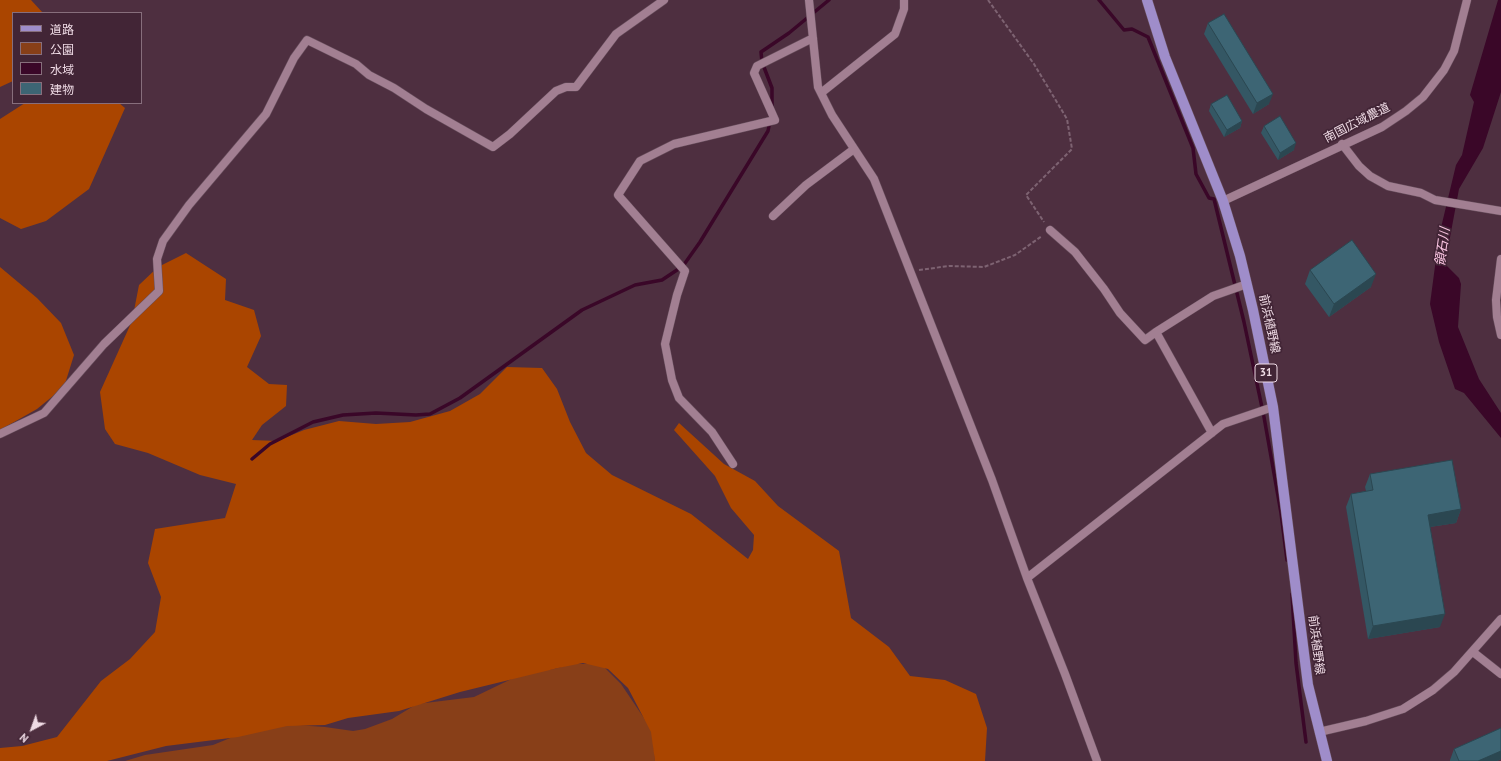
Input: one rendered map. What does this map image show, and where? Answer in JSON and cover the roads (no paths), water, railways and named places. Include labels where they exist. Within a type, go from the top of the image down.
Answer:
[{"type":"main road","name":"前浜植野線","points":[[1147,0],[1165,57],[1223,201],[1247,284],[1273,407],[1308,685],[1327,761]]},
{"type":"street","points":[[0,434],[44,413],[104,344],[159,291],[157,259],[163,241],[189,205],[266,114],[294,58],[307,40],[356,64],[369,75],[394,88],[426,109],[493,147],[510,134],[556,91],[566,87],[576,87],[616,34],[664,0]]},
{"type":"street","points":[[809,0],[818,86],[832,115],[874,180],[992,480],[1027,578],[1097,761]]},
{"type":"street","points":[[821,93],[895,34],[904,9],[904,0]]},
{"type":"street","name":"南国広域農道","points":[[1223,201],[1388,123],[1423,98],[1444,70],[1454,51],[1466,0]]},
{"type":"street","points":[[733,464],[712,432],[679,398],[672,380],[665,344],[677,295],[685,271],[618,195],[640,161],[674,144],[776,120],[754,73],[757,66],[813,38]]},
{"type":"street","points":[[1342,144],[1355,162],[1370,176],[1388,186],[1421,193],[1435,200],[1501,211]]},
{"type":"street","points":[[773,216],[806,185],[854,149]]},
{"type":"street","points":[[1050,230],[1075,252],[1104,289],[1120,313],[1145,340],[1213,296],[1247,284]]},
{"type":"street","points":[[1501,259],[1496,300],[1497,317],[1501,335]]},
{"type":"street","points":[[1156,332],[1212,433]]},
{"type":"street","points":[[1027,578],[1223,424],[1273,407]]},
{"type":"street","points":[[1319,732],[1366,721],[1404,709],[1433,690],[1473,652],[1501,619]]},
{"type":"street","points":[[1473,652],[1501,674]]},
{"type":"water","name":"領石川","points":[[1498,0],[1501,0],[1501,92],[1483,148],[1459,189],[1445,264],[1459,278],[1461,284],[1458,327],[1479,379],[1501,413],[1501,438],[1464,393],[1455,389],[1439,342],[1430,304],[1439,236],[1456,165],[1462,155],[1474,102],[1470,95]]},
{"type":"waterway","points":[[772,107],[772,88],[762,62],[761,52],[789,33],[829,0]]},
{"type":"waterway","points":[[1099,0],[1124,30],[1132,29],[1148,37],[1193,148],[1196,174],[1209,198],[1214,199],[1244,322],[1264,417],[1281,513],[1287,560]]},
{"type":"waterway","points":[[252,459],[270,444],[313,422],[343,415],[376,413],[416,415],[430,414],[460,398],[582,310],[635,285],[662,280],[683,266],[700,242],[768,131],[770,121]]},
{"type":"waterway","points":[[1292,594],[1296,663],[1306,742]]}]
